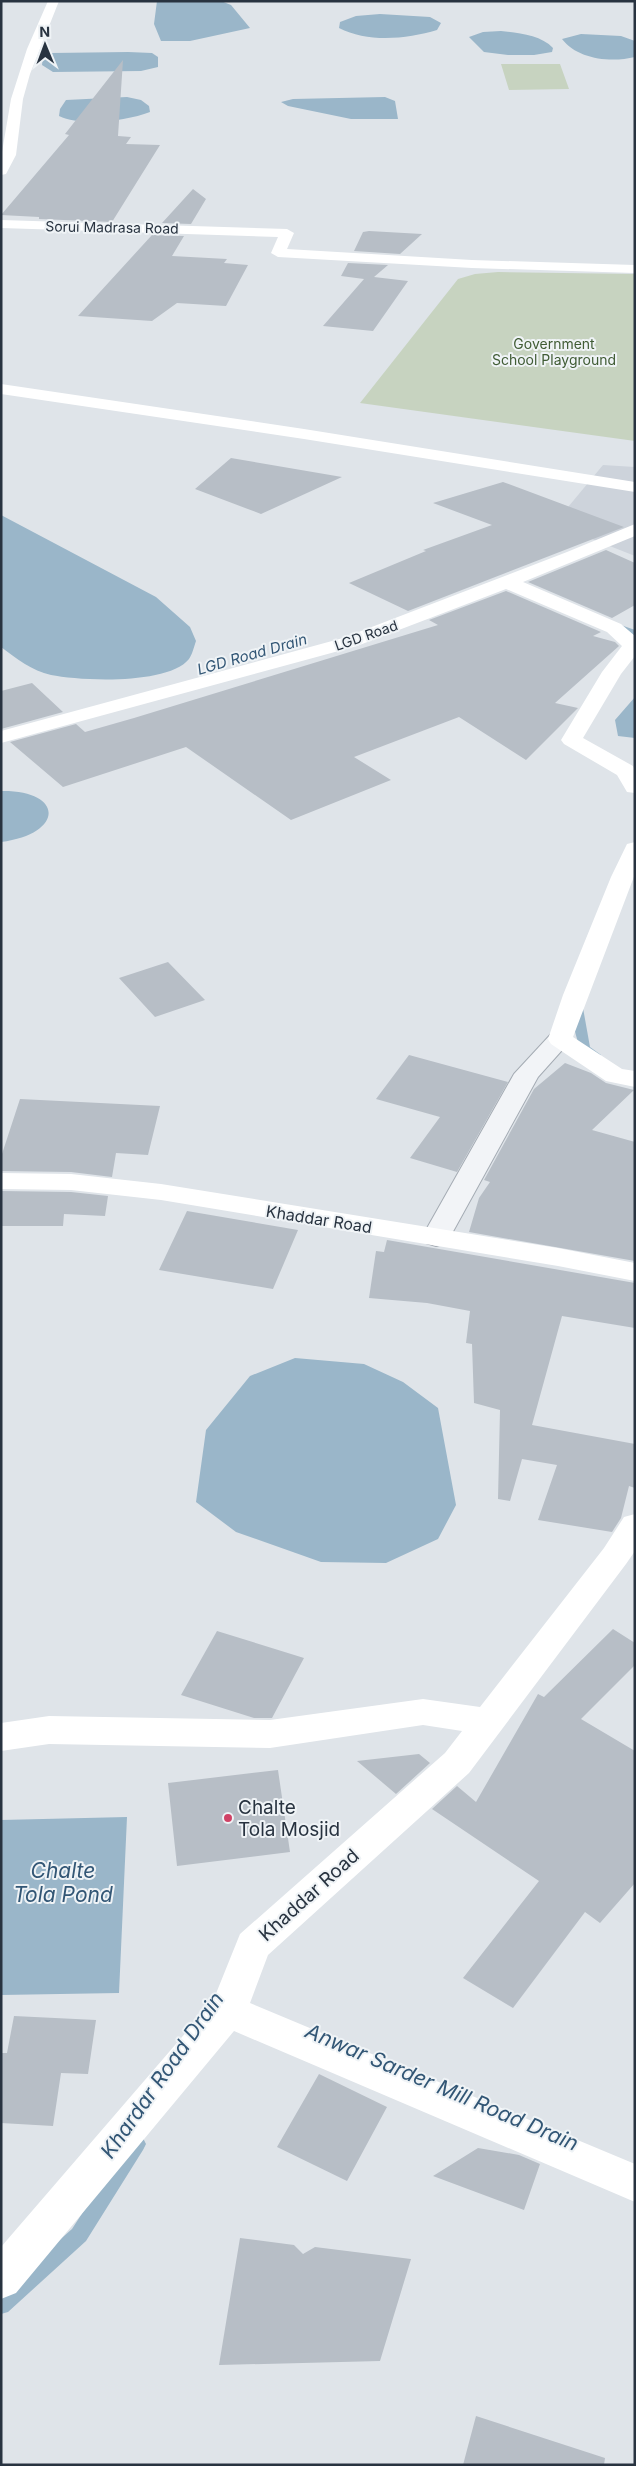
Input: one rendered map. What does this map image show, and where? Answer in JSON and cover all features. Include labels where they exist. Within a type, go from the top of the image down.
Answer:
[{"type":"street","points":[[1,171],[13,136],[16,102],[25,72],[54,1]]},
{"type":"street","name":"Sorui Madrasa Road","points":[[1,224],[223,229],[287,233],[278,253],[472,264],[635,270]]},
{"type":"street","points":[[1,389],[304,434],[529,472],[635,487]]},
{"type":"street","name":"LGD Road","points":[[1,737],[350,642],[574,556],[635,529]]},
{"type":"street","points":[[506,582],[614,628],[633,645],[612,672],[572,740],[625,771],[635,787]]},
{"type":"street","points":[[436,1237],[484,1156],[527,1074],[560,1039],[569,1006],[605,923],[622,874],[635,849]]},
{"type":"street","points":[[560,1039],[615,1076],[635,1079]]},
{"type":"street","name":"Khaddar Road","points":[[1,1181],[71,1182],[161,1192],[635,1272]]},
{"type":"street","name":"Khaddar Road","points":[[1,2278],[228,2011],[254,1944],[457,1763],[615,1556],[635,1525]]},
{"type":"street","points":[[1,1737],[49,1730],[270,1734],[423,1712],[488,1722]]},
{"type":"street","points":[[228,2011],[635,2183]]},
{"type":"shaded area","points":[[603,465],[635,467],[635,556],[554,524]]},
{"type":"green space","points":[[501,64],[560,64],[569,89],[509,90]]},
{"type":"green space","name":"Government School Playground","points":[[498,272],[635,274],[635,441],[360,403],[458,279],[475,274]]},
{"type":"water","points":[[157,1],[221,1],[231,5],[250,28],[190,41],[161,41],[154,24]]},
{"type":"water","points":[[380,14],[430,17],[441,23],[437,30],[413,36],[388,38],[362,36],[339,28],[340,22],[356,16]]},
{"type":"water","points":[[501,31],[536,37],[553,48],[552,52],[534,55],[508,55],[484,52],[469,37],[483,32]]},
{"type":"water","points":[[581,34],[621,36],[635,41],[635,57],[615,60],[595,58],[576,51],[562,39]]},
{"type":"water","points":[[51,53],[152,53],[158,57],[158,67],[141,71],[53,72],[42,65],[43,57]]},
{"type":"water","points":[[127,97],[141,100],[149,106],[150,112],[129,118],[92,122],[59,116],[60,109],[66,100]]},
{"type":"water","points":[[385,97],[395,101],[398,119],[351,119],[288,106],[281,102],[293,99]]},
{"type":"water","points":[[1,515],[156,597],[190,627],[196,641],[189,659],[178,667],[163,673],[144,677],[82,679],[44,673],[24,664],[1,647]]},
{"type":"water","points":[[635,697],[635,738],[618,736],[615,720]]},
{"type":"water","points":[[1,791],[37,797],[46,805],[49,813],[46,822],[37,831],[1,842]]},
{"type":"water","points":[[295,1358],[364,1364],[403,1382],[438,1408],[456,1505],[438,1539],[386,1563],[321,1562],[236,1532],[196,1502],[206,1430],[250,1376]]},
{"type":"water","name":"Chalte Tola Pond","points":[[127,1817],[119,1993],[1,1995],[1,1820]]},
{"type":"building","points":[[123,60],[118,136],[131,137],[126,144],[160,145],[112,222],[39,219],[39,217],[1,215],[69,135],[65,134]]},
{"type":"building","points":[[193,189],[206,199],[191,224],[162,223]]},
{"type":"building","points":[[363,232],[422,234],[400,254],[354,251]]},
{"type":"building","points":[[152,235],[184,236],[172,256],[227,259],[224,263],[248,265],[226,306],[177,303],[152,321],[78,316]]},
{"type":"building","points":[[348,263],[388,265],[374,277],[408,281],[373,331],[323,326],[364,279],[341,276]]},
{"type":"building","points":[[231,458],[342,477],[261,514],[195,489]]},
{"type":"building","points":[[503,482],[624,527],[408,611],[349,583],[426,551],[423,550],[492,525],[433,503]]},
{"type":"building","points":[[606,550],[635,563],[635,605],[612,618],[528,582]]},
{"type":"building","points":[[506,591],[601,632],[593,636],[615,642],[619,646],[555,703],[578,708],[526,760],[459,717],[354,757],[391,780],[291,820],[186,747],[63,787],[10,742],[76,724],[85,732],[134,718],[438,625],[429,620]]},
{"type":"building","points":[[32,683],[63,712],[1,729],[1,691]]},
{"type":"building","points":[[168,962],[205,1000],[155,1017],[119,978]]},
{"type":"building","points":[[409,1055],[508,1082],[457,1172],[410,1158],[440,1117],[376,1099]]},
{"type":"building","points":[[565,1063],[591,1073],[606,1083],[634,1090],[592,1130],[635,1142],[635,1261],[469,1232],[479,1198],[490,1182],[484,1180],[534,1089]]},
{"type":"building","points":[[20,1099],[160,1106],[148,1155],[116,1153],[112,1177],[71,1172],[1,1171],[1,1157]]},
{"type":"building","points":[[1,1191],[71,1192],[108,1196],[105,1216],[64,1214],[63,1226],[1,1226]]},
{"type":"building","points":[[187,1211],[298,1230],[273,1289],[159,1270]]},
{"type":"building","points":[[387,1240],[635,1283],[635,1328],[562,1316],[532,1425],[635,1444],[635,1488],[629,1486],[621,1518],[612,1532],[538,1520],[557,1465],[522,1459],[510,1501],[498,1499],[500,1410],[474,1403],[472,1344],[466,1343],[470,1311],[427,1303],[369,1298],[376,1251],[384,1252]]},
{"type":"building","points":[[613,1629],[635,1643],[635,1665],[581,1719],[635,1751],[635,1883],[600,1923],[585,1912],[513,2008],[463,1978],[539,1881],[432,1809],[457,1786],[476,1802],[538,1694],[544,1697]]},
{"type":"building","points":[[217,1631],[304,1658],[272,1718],[254,1718],[181,1695]]},
{"type":"building","points":[[419,1754],[430,1763],[396,1794],[357,1761]]},
{"type":"building","name":"Chalte Tola Mosjid","points":[[278,1770],[290,1852],[177,1866],[168,1783]]},
{"type":"building","points":[[14,2016],[96,2020],[88,2074],[61,2073],[53,2126],[1,2123],[1,2053],[7,2053]]},
{"type":"building","points":[[319,2074],[387,2107],[347,2181],[277,2147]]},
{"type":"building","points":[[478,2148],[519,2155],[540,2164],[524,2210],[433,2176]]},
{"type":"building","points":[[240,2238],[294,2245],[303,2254],[315,2247],[411,2259],[380,2361],[219,2365]]},
{"type":"building","points":[[476,2416],[605,2458],[604,2465],[463,2465]]},
{"type":"waterway","points":[[615,626],[635,633]]},
{"type":"waterway","points":[[579,1004],[577,1008],[585,1048],[595,1055]]},
{"type":"waterway","name":"Khardar Road Drain","points":[[1,2305],[79,2235],[137,2144]]},
{"type":"place","name":"Chalte Tola Mosjid","points":[[228,1818]]},
{"type":"water label","name":"LGD Road Drain","points":[[252,654]]},
{"type":"water label","name":"Anwar Sarder Mill Road Drain","points":[[442,2087]]}]
